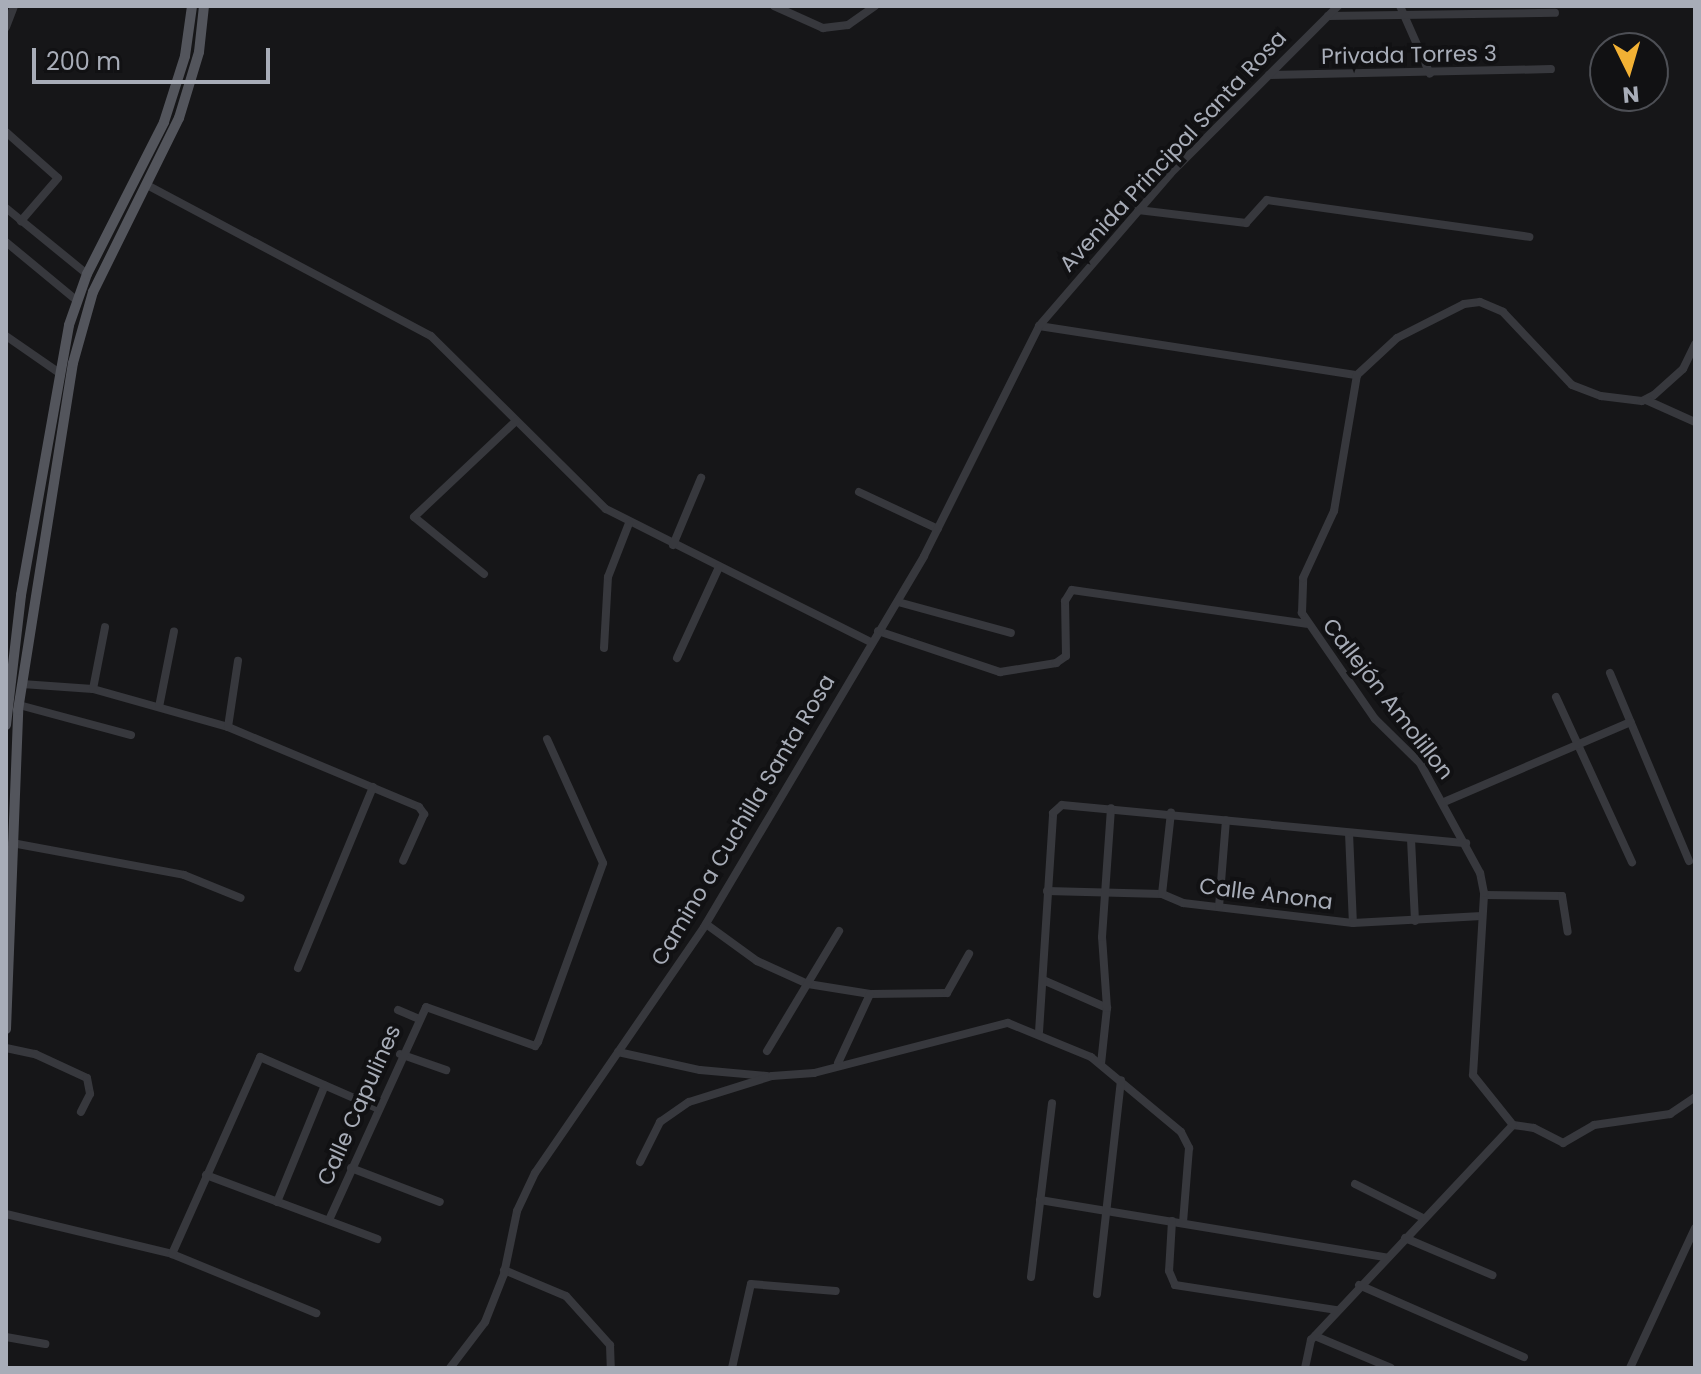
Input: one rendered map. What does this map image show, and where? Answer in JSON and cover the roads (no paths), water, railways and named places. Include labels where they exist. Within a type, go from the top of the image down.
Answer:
[{"type":"main road","points":[[33,557],[58,372],[76,300],[175,92],[192,6]]},
{"type":"main road","points":[[6,725],[9,667],[79,331],[191,84],[204,6]]},
{"type":"main road","points":[[120,207],[133,214]]},
{"type":"main road","points":[[6,1029],[12,843],[26,596]]},
{"type":"street","points":[[6,27],[14,6]]},
{"type":"street","points":[[774,6],[823,28],[848,25],[875,6]]},
{"type":"street","name":"Avenida Principal Santa Rosa","points":[[1039,326],[1138,210],[1338,6]]},
{"type":"street","points":[[1328,16],[1401,10],[1555,13]]},
{"type":"street","points":[[1401,10],[1430,74]]},
{"type":"street","name":"Privada Torres 3","points":[[1269,75],[1430,74],[1551,69]]},
{"type":"street","points":[[6,132],[58,178],[21,221]]},
{"type":"street","points":[[147,185],[431,336],[606,509],[871,642]]},
{"type":"street","points":[[1138,210],[1246,223],[1267,200],[1529,237]]},
{"type":"street","points":[[6,208],[87,274]]},
{"type":"street","points":[[7,246],[76,300]]},
{"type":"street","points":[[1039,326],[1357,375],[1397,338],[1464,304],[1480,302],[1503,312],[1572,385],[1601,396],[1646,400],[1695,422]]},
{"type":"street","name":"Camino a Cuchilla Santa Rosa","points":[[450,1368],[485,1322],[504,1270],[517,1211],[535,1173],[706,924],[871,642],[898,602],[938,529],[1039,326]]},
{"type":"street","points":[[6,336],[58,372]]},
{"type":"street","points":[[1646,400],[1670,384],[1695,344]]},
{"type":"street","name":"Callejón Amolillon","points":[[1357,375],[1334,511],[1301,589],[1307,624],[1375,719],[1420,763],[1466,843],[1484,895],[1473,1075],[1513,1125]]},
{"type":"street","points":[[484,574],[414,517],[516,421]]},
{"type":"street","points":[[673,545],[701,478]]},
{"type":"street","points":[[859,492],[938,529]]},
{"type":"street","points":[[604,648],[608,577],[629,523]]},
{"type":"street","points":[[677,658],[719,567]]},
{"type":"street","points":[[878,631],[1000,672],[1056,663],[1066,656],[1065,601],[1072,590],[1307,624]]},
{"type":"street","points":[[898,602],[1011,633]]},
{"type":"street","points":[[93,689],[105,627]]},
{"type":"street","points":[[159,707],[174,631]]},
{"type":"street","points":[[228,727],[238,661]]},
{"type":"street","points":[[1610,673],[1689,861]]},
{"type":"street","points":[[22,684],[93,689],[228,727],[423,810],[403,861]]},
{"type":"street","points":[[1556,697],[1632,862]]},
{"type":"street","points":[[19,705],[131,735]]},
{"type":"street","points":[[1444,802],[1631,722]]},
{"type":"street","name":"Calle Capulines","points":[[329,1220],[400,1054],[417,1018],[426,1007],[535,1046],[603,863],[547,739]]},
{"type":"street","points":[[298,968],[373,787]]},
{"type":"street","points":[[1039,1032],[1047,891],[1056,808],[1171,812],[1466,843]]},
{"type":"street","points":[[1101,1064],[1107,1008],[1102,937],[1109,891],[1111,808]]},
{"type":"street","points":[[1162,894],[1171,812]]},
{"type":"street","points":[[1219,907],[1226,820]]},
{"type":"street","points":[[1349,833],[1353,923]]},
{"type":"street","points":[[1411,839],[1415,921]]},
{"type":"street","points":[[12,843],[184,875],[241,898]]},
{"type":"street","name":"Calle Anona","points":[[1047,891],[1162,894],[1219,907],[1353,923],[1482,916]]},
{"type":"street","points":[[1484,895],[1562,896],[1568,932]]},
{"type":"street","points":[[706,924],[757,961],[808,984],[870,994],[947,993],[969,954]]},
{"type":"street","points":[[767,1051],[839,931]]},
{"type":"street","points":[[1043,980],[1107,1008]]},
{"type":"street","points":[[838,1063],[870,994]]},
{"type":"street","points":[[398,1010],[417,1018]]},
{"type":"street","points":[[618,1052],[700,1070],[772,1076],[814,1073],[838,1063],[992,1025],[1008,1023],[1039,1032],[1101,1064],[1186,1140],[1183,1223]]},
{"type":"street","points":[[6,1048],[35,1054],[87,1078],[90,1094],[81,1112]]},
{"type":"street","points":[[400,1054],[446,1070]]},
{"type":"street","points":[[172,1254],[260,1057],[377,1108]]},
{"type":"street","points":[[640,1162],[672,1110],[772,1076]]},
{"type":"street","points":[[1097,1294],[1121,1080]]},
{"type":"street","points":[[277,1202],[325,1085]]},
{"type":"street","points":[[1305,1368],[1315,1336],[1337,1310],[1513,1125],[1534,1128],[1563,1143],[1594,1125],[1670,1114],[1695,1097]]},
{"type":"street","points":[[1031,1277],[1052,1103]]},
{"type":"street","points":[[351,1168],[440,1202]]},
{"type":"street","points":[[206,1175],[377,1239]]},
{"type":"street","points":[[1355,1184],[1423,1218]]},
{"type":"street","points":[[1040,1200],[1386,1257]]},
{"type":"street","points":[[6,1214],[172,1254],[316,1313]]},
{"type":"street","points":[[1172,1221],[1169,1271],[1175,1285],[1337,1310]]},
{"type":"street","points":[[1630,1368],[1695,1228]]},
{"type":"street","points":[[1405,1238],[1492,1275]]},
{"type":"street","points":[[504,1270],[566,1296],[610,1345],[611,1368]]},
{"type":"street","points":[[732,1368],[751,1284],[836,1291]]},
{"type":"street","points":[[1359,1285],[1524,1357]]},
{"type":"street","points":[[1315,1336],[1391,1368]]},
{"type":"street","points":[[6,1337],[45,1344]]}]
